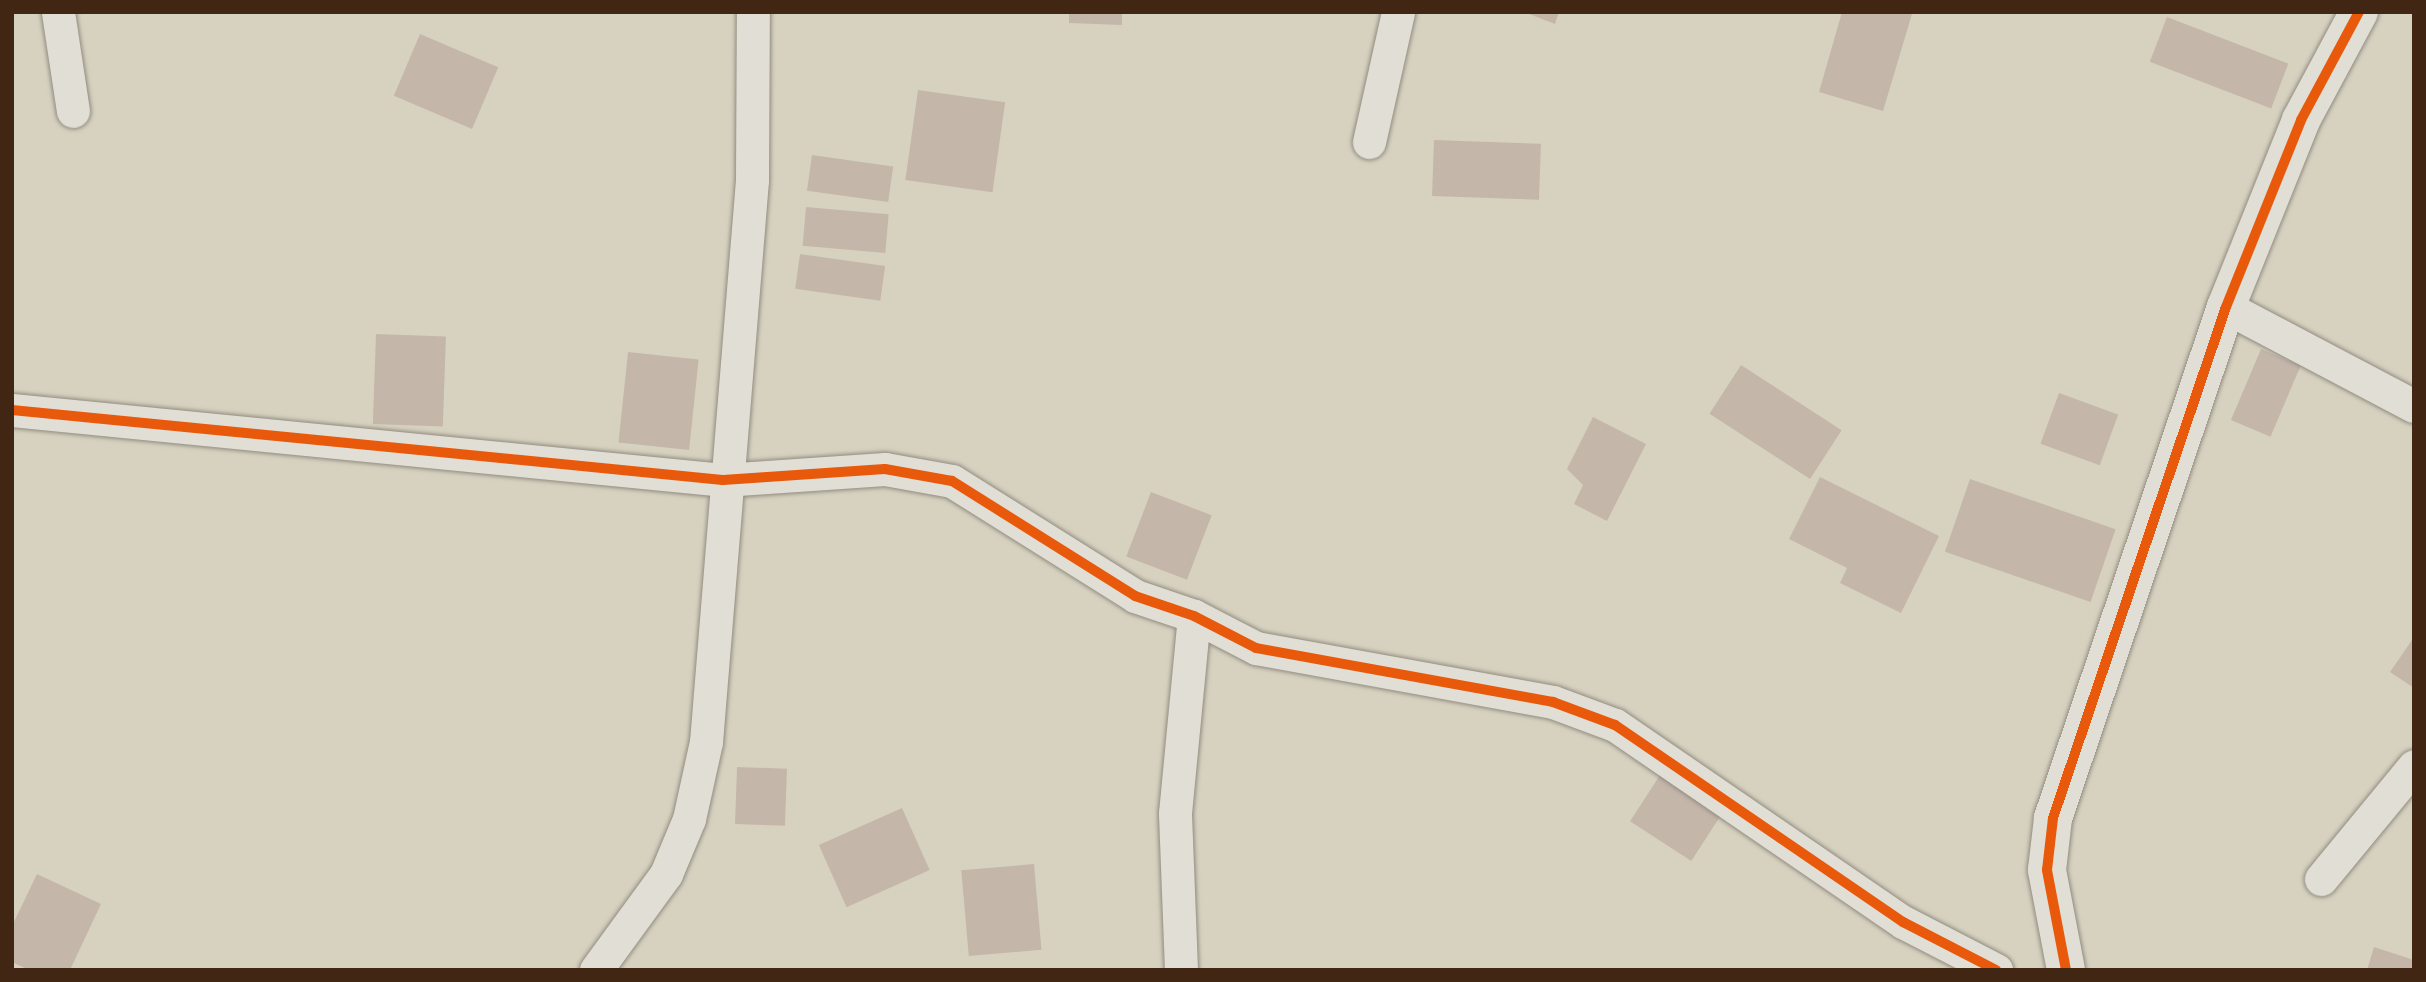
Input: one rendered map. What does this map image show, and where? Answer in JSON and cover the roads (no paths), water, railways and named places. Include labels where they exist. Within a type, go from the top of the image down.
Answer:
[{"type":"street","points":[[58,12],[73,111]]},
{"type":"street","points":[[596,970],[666,874],[689,819],[706,742],[723,480],[751,180],[752,12]]},
{"type":"street","points":[[1369,142],[1398,12]]},
{"type":"street","points":[[2067,970],[2046,870],[2053,817],[2226,307],[2301,120],[2359,12]]},
{"type":"street","points":[[2226,307],[2414,406]]},
{"type":"street","points":[[12,410],[723,480],[884,469],[952,481],[1135,596],[1194,616],[1256,648],[1553,702],[1615,725],[1903,922],[1996,970]]},
{"type":"street","points":[[1181,970],[1175,813],[1194,616]]},
{"type":"street","points":[[2320,879],[2414,766]]}]
